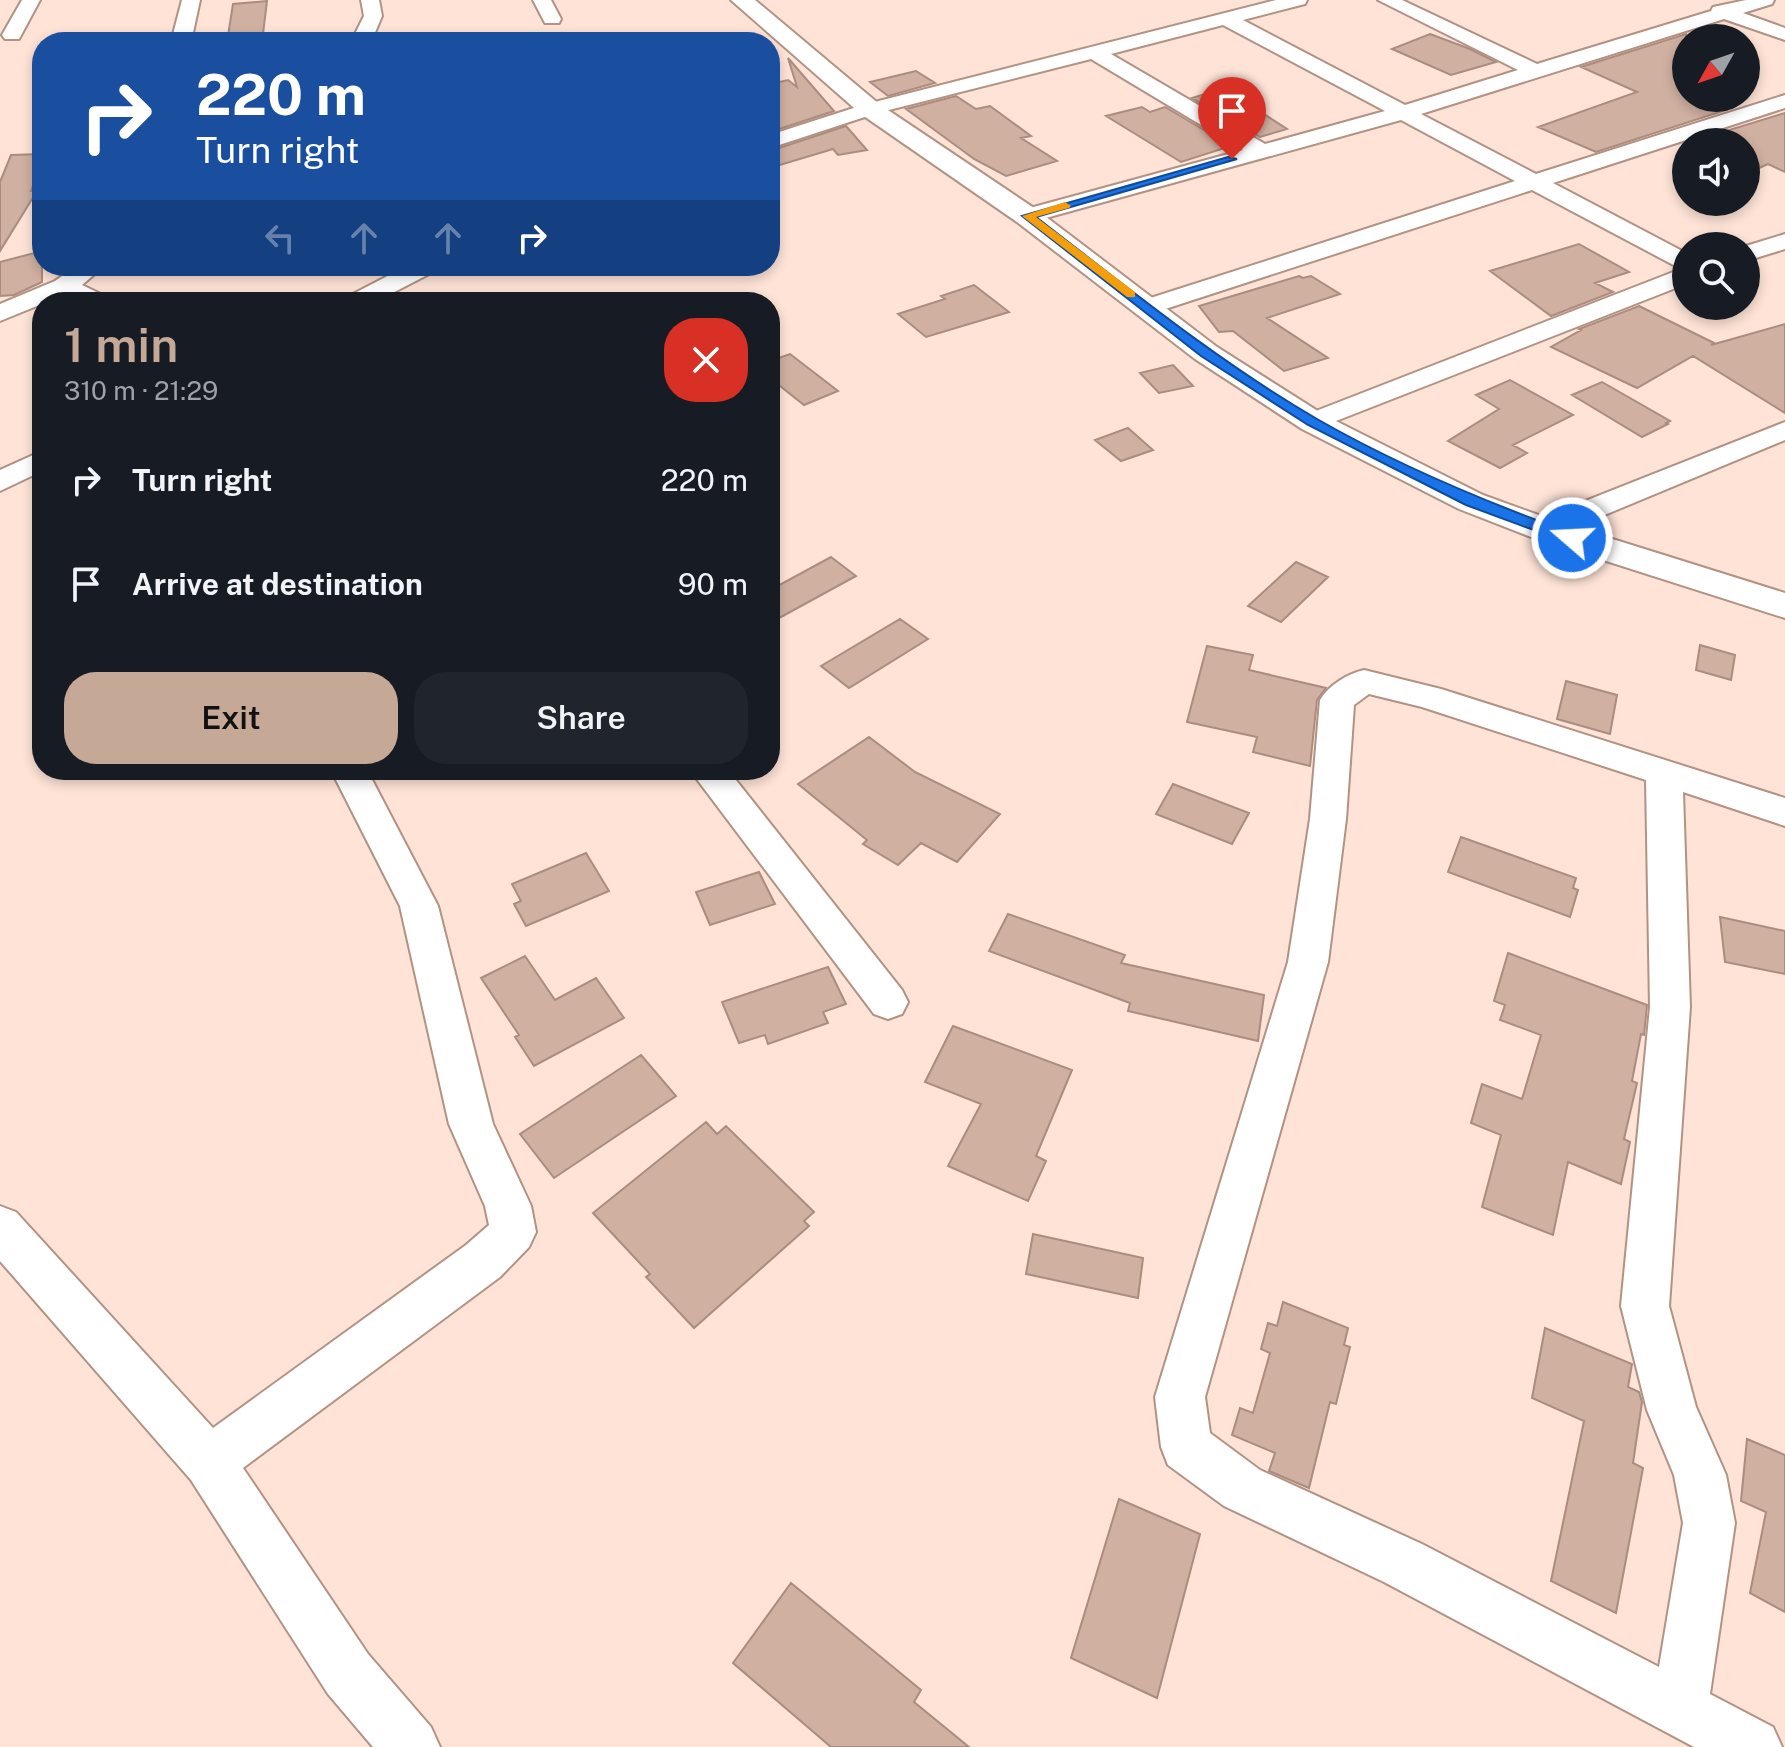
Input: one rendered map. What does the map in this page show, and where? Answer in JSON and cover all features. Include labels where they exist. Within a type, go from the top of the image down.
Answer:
[{"type":"street","points":[[12,35],[31,0]]},
{"type":"street","points":[[183,32],[191,0]]},
{"type":"street","points":[[366,32],[373,16],[370,0]]},
{"type":"street","points":[[542,0],[552,19]]},
{"type":"street","points":[[742,0],[780,32]]},
{"type":"street","points":[[780,139],[870,109],[1038,64],[1096,53],[1298,0]]},
{"type":"street","points":[[1387,0],[1535,71]]},
{"type":"street","points":[[1691,0],[1785,34]]},
{"type":"street","points":[[1027,216],[1405,112],[1765,0]]},
{"type":"street","points":[[1225,18],[1672,256]]},
{"type":"street","points":[[780,32],[870,109],[1027,216],[1206,353],[1313,422],[1471,502],[1543,529],[1785,606]]},
{"type":"street","points":[[1096,53],[1261,151]]},
{"type":"street","points":[[1147,307],[1785,101]]},
{"type":"street","points":[[1760,249],[1785,241]]},
{"type":"street","points":[[50,292],[78,276]]},
{"type":"street","points":[[375,292],[407,276]]},
{"type":"street","points":[[1313,422],[1672,281]]},
{"type":"street","points":[[64,286],[77,292]]},
{"type":"street","points":[[0,313],[32,300]]},
{"type":"street","points":[[1543,529],[1785,430]]},
{"type":"street","points":[[0,482],[32,465]]},
{"type":"street","points":[[1753,1747],[1403,1563],[1242,1488],[1186,1447],[1180,1397],[1308,962],[1328,819],[1337,700],[1364,681],[1429,697],[1785,812]]},
{"type":"street","points":[[1664,773],[1670,1007],[1645,1306],[1672,1410],[1700,1475],[1709,1523],[1680,1708]]},
{"type":"street","points":[[209,1462],[483,1261],[513,1232],[508,1206],[471,1124],[419,906],[354,780]]},
{"type":"street","points":[[716,780],[888,1002]]},
{"type":"street","points":[[0,1227],[209,1462],[348,1674],[411,1747]]},
{"type":"building","points":[[267,1],[263,32],[229,32],[233,4]]},
{"type":"building","points":[[1430,34],[1496,62],[1451,75],[1392,49]]},
{"type":"building","points":[[1672,38],[1672,112],[1720,112],[1596,152],[1538,127],[1637,92],[1581,67]]},
{"type":"building","points":[[788,58],[834,111],[780,129],[780,82],[788,80],[797,87]]},
{"type":"building","points":[[916,71],[935,83],[888,96],[870,82]]},
{"type":"building","points":[[1224,88],[1287,129],[1260,137],[1192,98]]},
{"type":"building","points":[[956,96],[976,109],[990,106],[1031,136],[1021,138],[1057,161],[1006,176],[974,159],[906,109]]},
{"type":"building","points":[[1142,107],[1150,112],[1165,107],[1231,146],[1181,162],[1106,116]]},
{"type":"building","points":[[1785,113],[1785,172],[1768,164],[1760,168],[1760,128],[1736,128]]},
{"type":"building","points":[[846,126],[867,150],[838,155],[833,149],[780,165],[780,148]]},
{"type":"building","points":[[32,154],[32,199],[0,251],[0,182],[11,155]]},
{"type":"building","points":[[1579,244],[1629,272],[1595,283],[1613,292],[1551,316],[1490,271]]},
{"type":"building","points":[[32,254],[32,276],[42,276],[42,282],[14,295],[0,296],[0,262]]},
{"type":"building","points":[[1299,276],[1311,276],[1340,294],[1267,318],[1328,358],[1284,371],[1233,331],[1219,332],[1199,306]]},
{"type":"building","points":[[974,285],[1009,312],[926,337],[898,314],[945,299],[941,296]]},
{"type":"building","points":[[1639,306],[1714,343],[1711,345],[1785,324],[1785,413],[1693,356],[1637,388],[1551,347],[1579,329]]},
{"type":"building","points":[[790,354],[838,391],[804,405],[780,386],[780,358]]},
{"type":"building","points":[[1173,365],[1193,386],[1159,393],[1140,373]]},
{"type":"building","points":[[1510,380],[1573,415],[1513,445],[1527,453],[1500,468],[1448,441],[1499,409],[1476,395]]},
{"type":"building","points":[[1602,382],[1670,421],[1642,437],[1572,395]]},
{"type":"building","points":[[1128,428],[1153,450],[1121,461],[1095,440]]},
{"type":"building","points":[[831,557],[856,576],[780,618],[780,585]]},
{"type":"building","points":[[1296,562],[1328,577],[1281,622],[1248,606]]},
{"type":"building","points":[[900,619],[928,639],[849,688],[821,666]]},
{"type":"building","points":[[1700,645],[1735,655],[1731,680],[1696,670]]},
{"type":"building","points":[[1207,646],[1253,655],[1249,670],[1326,688],[1317,700],[1310,766],[1253,752],[1257,737],[1187,722]]},
{"type":"building","points":[[1566,681],[1617,695],[1610,734],[1557,719]]},
{"type":"building","points":[[869,737],[915,772],[1000,814],[957,862],[921,843],[898,865],[863,844],[867,840],[798,784]]},
{"type":"building","points":[[1173,784],[1249,813],[1232,844],[1156,814]]},
{"type":"building","points":[[1461,837],[1576,878],[1573,888],[1578,890],[1570,917],[1448,872]]},
{"type":"building","points":[[586,853],[609,891],[526,926],[514,904],[521,901],[512,884]]},
{"type":"building","points":[[759,872],[775,904],[710,925],[696,892]]},
{"type":"building","points":[[1008,914],[1125,955],[1121,963],[1264,995],[1258,1041],[1128,1011],[1130,1003],[989,951]]},
{"type":"building","points":[[1720,917],[1785,931],[1785,974],[1725,962]]},
{"type":"building","points":[[1508,953],[1647,1005],[1644,1035],[1641,1034],[1632,1081],[1637,1083],[1624,1139],[1630,1142],[1621,1184],[1568,1162],[1553,1235],[1482,1207],[1501,1135],[1471,1123],[1482,1084],[1522,1099],[1541,1035],[1500,1020],[1505,1005],[1494,1001]]},
{"type":"building","points":[[525,956],[555,1000],[596,978],[624,1018],[534,1066],[515,1037],[519,1035],[481,978]]},
{"type":"building","points":[[828,967],[846,1004],[823,1012],[828,1023],[768,1044],[765,1035],[739,1043],[722,1002]]},
{"type":"building","points":[[953,1026],[1072,1070],[1036,1156],[1046,1161],[1028,1201],[948,1166],[981,1104],[925,1082]]},
{"type":"building","points":[[641,1055],[676,1096],[554,1178],[520,1134]]},
{"type":"building","points":[[706,1122],[717,1134],[726,1126],[814,1212],[804,1221],[809,1226],[694,1328],[646,1277],[650,1274],[593,1213]]},
{"type":"building","points":[[1033,1234],[1143,1258],[1138,1298],[1026,1274]]},
{"type":"building","points":[[1283,1302],[1348,1328],[1344,1345],[1350,1347],[1336,1404],[1330,1402],[1309,1488],[1269,1471],[1275,1453],[1232,1435],[1240,1408],[1253,1413],[1270,1353],[1261,1349],[1268,1323],[1277,1326]]},
{"type":"building","points":[[1545,1328],[1632,1364],[1628,1387],[1639,1392],[1642,1402],[1633,1463],[1643,1468],[1616,1613],[1551,1581],[1584,1421],[1532,1398]]},
{"type":"building","points":[[1747,1439],[1785,1455],[1785,1612],[1750,1593],[1766,1512],[1741,1501]]},
{"type":"building","points":[[1119,1499],[1200,1534],[1157,1698],[1071,1658]]},
{"type":"building","points":[[791,1583],[921,1690],[914,1702],[969,1747],[831,1747],[733,1663]]},
{"type":"slow traffic","points":[[1065,206],[1027,216],[1131,295]]},
{"type":"route","points":[[1232,159],[1027,216],[1206,353],[1313,422],[1471,502],[1572,538]]}]
